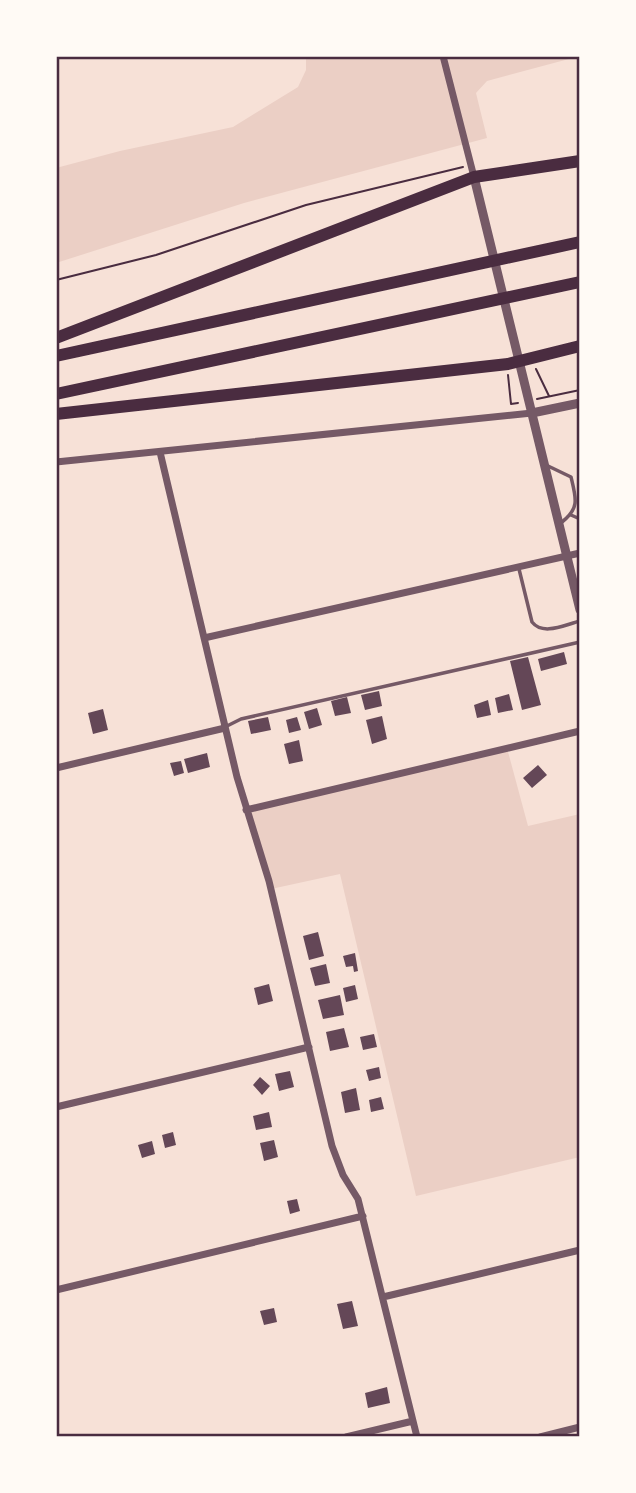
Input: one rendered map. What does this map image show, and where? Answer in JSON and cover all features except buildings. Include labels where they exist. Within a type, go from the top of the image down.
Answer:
[{"type":"highway","points":[[56,338],[472,171],[580,161]]},
{"type":"highway","points":[[56,356],[580,242]]},
{"type":"highway","points":[[56,394],[580,282]]},
{"type":"highway","points":[[56,414],[520,362],[580,346]]},
{"type":"street","points":[[443,56],[580,611]]},
{"type":"street","points":[[56,462],[532,413],[580,403]]},
{"type":"street","points":[[160,452],[225,728],[246,810],[269,881],[337,1163],[358,1199],[363,1216],[416,1437]]},
{"type":"street","points":[[204,638],[580,552]]},
{"type":"street","points":[[56,768],[225,728]]},
{"type":"street","points":[[246,810],[580,731]]},
{"type":"street","points":[[56,1107],[309,1047]]},
{"type":"street","points":[[56,1290],[363,1216]]},
{"type":"street","points":[[383,1297],[580,1250]]},
{"type":"street","points":[[346,1437],[413,1420]]},
{"type":"street","points":[[540,1437],[580,1427]]},
{"type":"lane","points":[[544,464],[571,477],[577,502],[572,515],[559,524]]},
{"type":"lane","points":[[572,515],[580,519]]},
{"type":"lane","points":[[519,567],[532,622],[537,629],[580,621]]},
{"type":"lane","points":[[225,728],[241,719],[580,642]]},
{"type":"path","points":[[56,280],[156,255],[306,205],[472,171]]},
{"type":"path","points":[[549,396],[580,390]]},
{"type":"shaded area","points":[[306,56],[580,56],[487,81],[476,93],[487,138],[244,203],[56,263],[56,168],[120,151],[233,127],[298,87],[306,70]]},
{"type":"shaded area","points":[[507,748],[528,826],[580,814],[580,1157],[416,1196],[340,874],[271,889],[246,810]]}]
